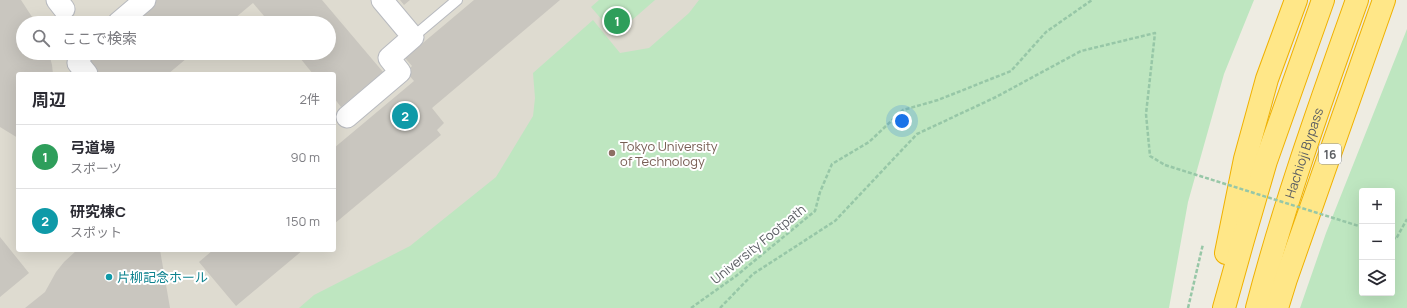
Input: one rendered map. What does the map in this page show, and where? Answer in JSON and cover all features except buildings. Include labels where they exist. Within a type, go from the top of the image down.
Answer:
[{"type":"highway","points":[[1218,308],[1227,242],[1245,159],[1267,78],[1296,0]]},
{"type":"highway","points":[[1224,308],[1266,161],[1323,0]]},
{"type":"highway","name":"Hachioji Bypass","points":[[1257,308],[1309,137],[1357,0]]},
{"type":"highway","name":"16","points":[[1277,308],[1384,0]]},
{"type":"street","points":[[127,16],[146,0]]},
{"type":"street","points":[[347,117],[403,72],[389,58],[413,37],[382,0]]},
{"type":"street","points":[[78,60],[78,63],[85,72]]},
{"type":"lane","points":[[413,37],[458,0]]},
{"type":"path","name":"University Footpath","points":[[691,308],[736,276],[815,211],[820,192],[832,164],[869,142],[903,110],[938,100],[1011,71],[1046,32],[1092,0]]},
{"type":"path","points":[[720,308],[753,274],[835,220],[917,134],[996,97],[1081,51],[1155,33],[1146,114],[1150,156],[1165,165],[1359,226]]},
{"type":"path","points":[[1395,238],[1407,219]]},
{"type":"shaded area","name":"Tokyo University of Technology","points":[[0,0],[1152,0],[711,308],[0,308]]},
{"type":"green space","points":[[599,0],[655,0],[615,35],[591,7]]},
{"type":"green space","points":[[699,0],[1254,0],[1224,74],[1188,202],[1169,308],[299,308],[314,295],[410,246],[496,177],[533,116],[535,98],[533,73],[593,20],[620,53],[649,48],[689,13]]},
{"type":"green space","points":[[1407,29],[1407,308],[1300,308],[1326,233]]},
{"type":"place","name":"弓道場","points":[[617,21]]},
{"type":"place","name":"研究棟C","points":[[405,116]]},
{"type":"place","name":"Tokyo University of Technology","points":[[612,153]]},
{"type":"place","name":"片柳記念ホール","points":[[109,277]]}]
